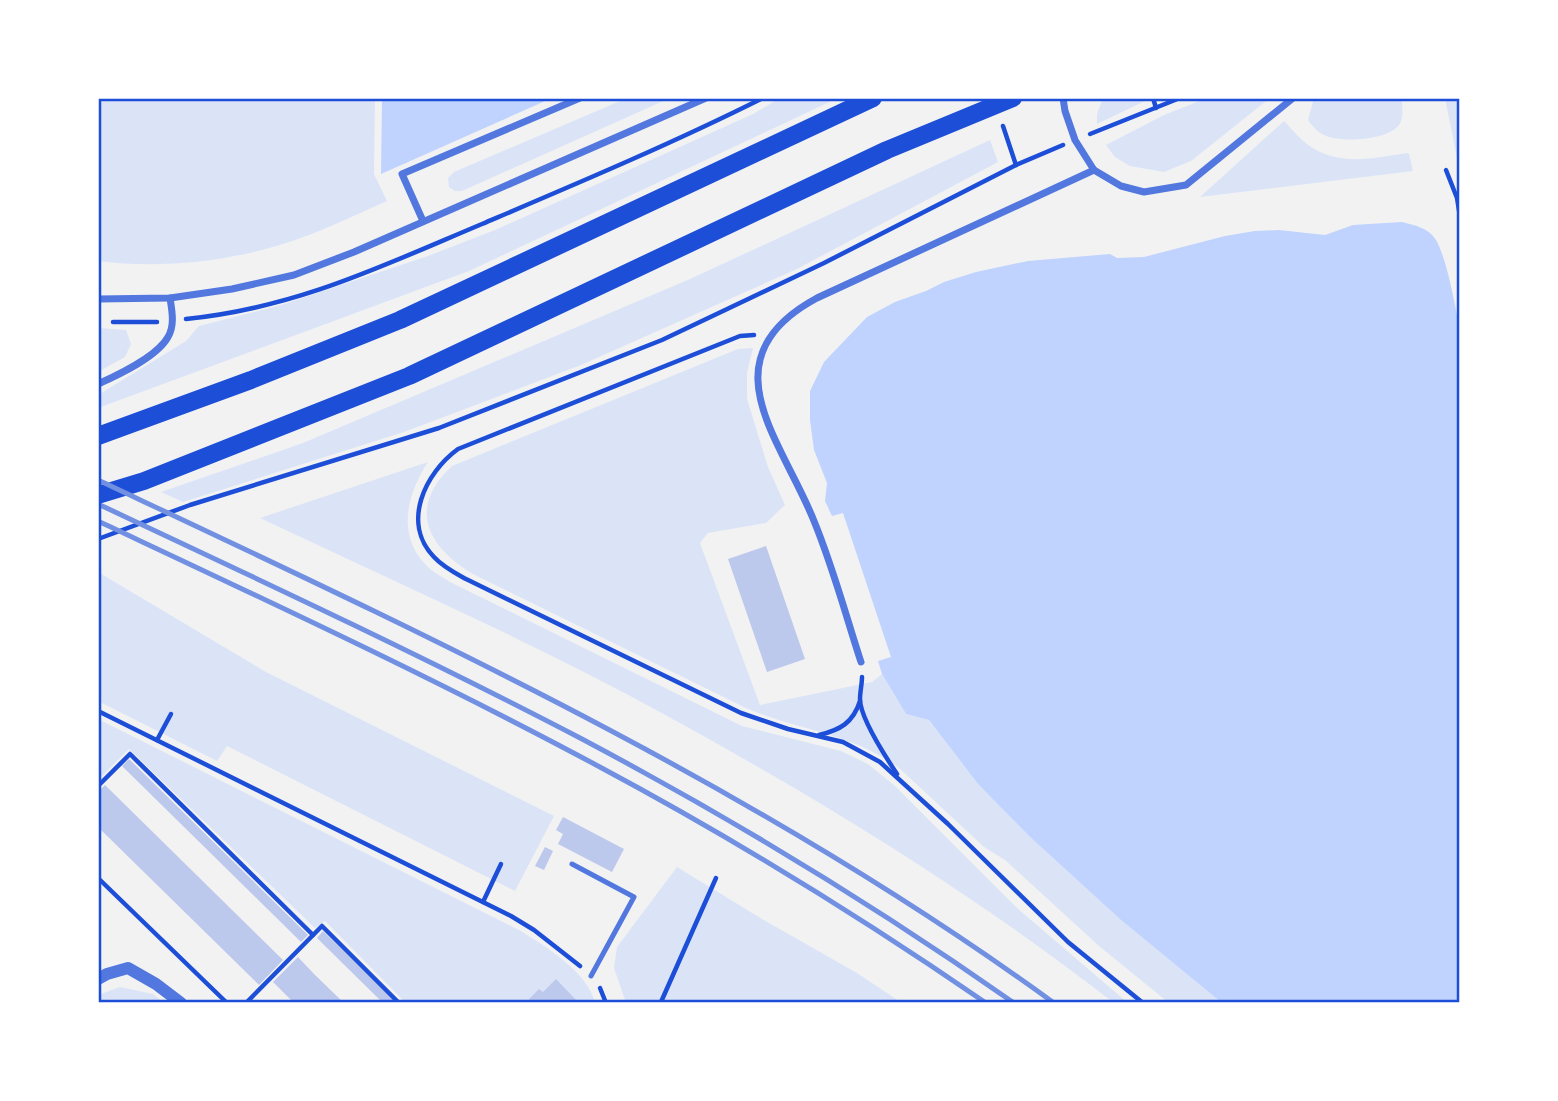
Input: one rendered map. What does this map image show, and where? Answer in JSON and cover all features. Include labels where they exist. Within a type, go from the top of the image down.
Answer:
[{"type":"main road","points":[[98,436],[251,380],[400,320],[873,98]]},
{"type":"main road","points":[[98,495],[144,481],[409,376],[887,150],[1013,98]]},
{"type":"street","points":[[423,221],[402,174],[580,98]]},
{"type":"street","points":[[98,299],[170,298],[232,289],[294,275],[706,98]]},
{"type":"street","points":[[1063,98],[1075,140],[1094,170],[1121,186],[1144,192],[1186,185],[1293,98]]},
{"type":"street","points":[[861,662],[814,521],[772,435],[759,401],[757,377],[762,353],[783,322],[798,308],[1094,170]]},
{"type":"street","points":[[98,384],[154,353],[168,337],[173,320],[170,298]]},
{"type":"street","points":[[98,979],[128,968],[181,1003]]},
{"type":"lane","points":[[98,305],[98,328]]},
{"type":"lane","points":[[572,864],[634,897],[591,976]]},
{"type":"path","points":[[98,321],[145,323],[217,316],[281,303],[329,288],[543,198],[763,98]]},
{"type":"path","points":[[1153,98],[1156,108],[1180,98]]},
{"type":"path","points":[[98,539],[190,505],[439,428],[662,340],[824,263],[1016,165],[996,105]]},
{"type":"path","points":[[1446,170],[1457,198],[1460,217]]},
{"type":"path","points":[[1460,260],[1460,281]]},
{"type":"path","points":[[768,341],[759,335],[740,336],[458,449],[440,463],[428,482],[420,504],[419,525],[426,546],[432,556],[466,579],[741,713],[856,748],[880,762],[1068,942],[1143,1003]]},
{"type":"path","points":[[818,736],[844,727],[857,711],[863,670],[861,662]]},
{"type":"path","points":[[860,700],[880,749],[901,780]]},
{"type":"path","points":[[98,711],[483,902],[534,930],[574,959],[591,976],[604,995],[606,1003]]},
{"type":"path","points":[[157,740],[171,714]]},
{"type":"path","points":[[98,786],[130,754],[313,935]]},
{"type":"path","points":[[483,902],[501,864]]},
{"type":"path","points":[[98,878],[227,1003]]},
{"type":"path","points":[[661,1003],[716,878]]},
{"type":"path","points":[[246,1003],[322,926],[399,1003]]},
{"type":"shaded area","points":[[98,98],[375,98],[374,174],[387,201],[296,240],[238,255],[168,264],[98,261]]},
{"type":"shaded area","points":[[627,98],[670,98],[462,191],[449,187],[448,178],[454,172]]},
{"type":"shaded area","points":[[780,98],[838,98],[469,271],[98,408],[98,395],[186,341],[199,326],[281,305],[428,256],[495,230],[753,114]]},
{"type":"shaded area","points":[[1103,98],[1143,98],[1145,101],[1097,124],[1097,114]]},
{"type":"shaded area","points":[[1207,98],[1270,98],[1191,161],[1164,172],[1130,166],[1115,157],[1106,145],[1164,115]]},
{"type":"shaded area","points":[[1314,98],[1402,98],[1402,119],[1393,130],[1376,137],[1329,137],[1317,130],[1308,120]]},
{"type":"shaded area","points":[[1445,98],[1460,98],[1460,169],[1459,168]]},
{"type":"shaded area","points":[[1284,121],[1305,143],[1324,154],[1359,159],[1407,153],[1413,171],[1200,197]]},
{"type":"shaded area","points":[[990,140],[998,162],[797,269],[581,365],[404,432],[183,502],[161,492],[303,443],[690,279]]},
{"type":"shaded area","points":[[98,328],[126,330],[131,344],[125,357],[98,372]]},
{"type":"shaded area","points":[[753,348],[747,373],[747,399],[768,467],[785,505],[766,523],[708,533],[700,543],[760,705],[872,682],[882,674],[906,714],[929,720],[978,784],[1029,836],[1121,920],[1222,1003],[1169,1003],[1099,946],[1005,860],[984,847],[898,767],[879,755],[842,739],[746,708],[471,573],[455,562],[434,538],[428,524],[430,496],[438,481],[452,466],[738,349]]},
{"type":"shaded area","points":[[428,462],[410,501],[408,528],[417,554],[432,570],[450,582],[742,726],[841,751],[868,764],[895,786],[1017,908],[1128,1003],[1114,1003],[953,887],[841,816],[727,749],[569,664],[260,518]]},
{"type":"shaded area","points":[[98,572],[266,672],[554,816],[515,891],[227,746],[217,761],[98,701]]},
{"type":"shaded area","points":[[98,719],[519,930],[575,970],[591,992],[595,1003],[579,1003],[556,980],[532,1003],[406,1003],[325,921],[315,928],[129,749],[98,780]]},
{"type":"shaded area","points":[[677,867],[857,973],[902,1003],[626,1003],[614,968],[617,947]]},
{"type":"shaded area","points":[[120,987],[153,994],[164,1003],[98,1003],[98,995]]},
{"type":"water","points":[[382,98],[552,98],[381,174]]},
{"type":"water","points":[[1402,222],[1425,230],[1436,240],[1447,271],[1460,328],[1460,1003],[1222,1003],[1121,920],[1029,836],[978,784],[929,720],[906,714],[882,674],[878,661],[891,657],[843,513],[832,516],[825,501],[827,483],[814,450],[810,391],[824,362],[867,317],[895,302],[976,272],[1028,261],[1110,254],[1117,258],[1144,257],[1255,231],[1279,230],[1325,235],[1353,225]]},
{"type":"building","points":[[766,546],[805,659],[767,672],[728,559]]},
{"type":"building","points":[[129,759],[308,935],[301,942],[122,766]]},
{"type":"building","points":[[105,785],[283,960],[259,985],[98,827],[98,792]]},
{"type":"building","points":[[563,817],[624,849],[612,872],[558,844],[563,834],[556,830]]},
{"type":"building","points":[[545,847],[553,851],[544,870],[535,866]]},
{"type":"building","points":[[323,931],[397,1003],[383,1003],[317,938]]},
{"type":"building","points":[[298,957],[344,1003],[294,1003],[273,982]]},
{"type":"building","points":[[556,979],[579,1003],[532,1003],[529,999],[539,989],[543,992]]},
{"type":"railway","points":[[98,480],[467,657],[709,784],[826,852],[942,925],[1054,1003]]},
{"type":"railway","points":[[98,504],[402,648],[638,769],[856,898],[1014,1003]]},
{"type":"railway","points":[[98,521],[412,671],[598,766],[795,879],[986,1003]]}]
